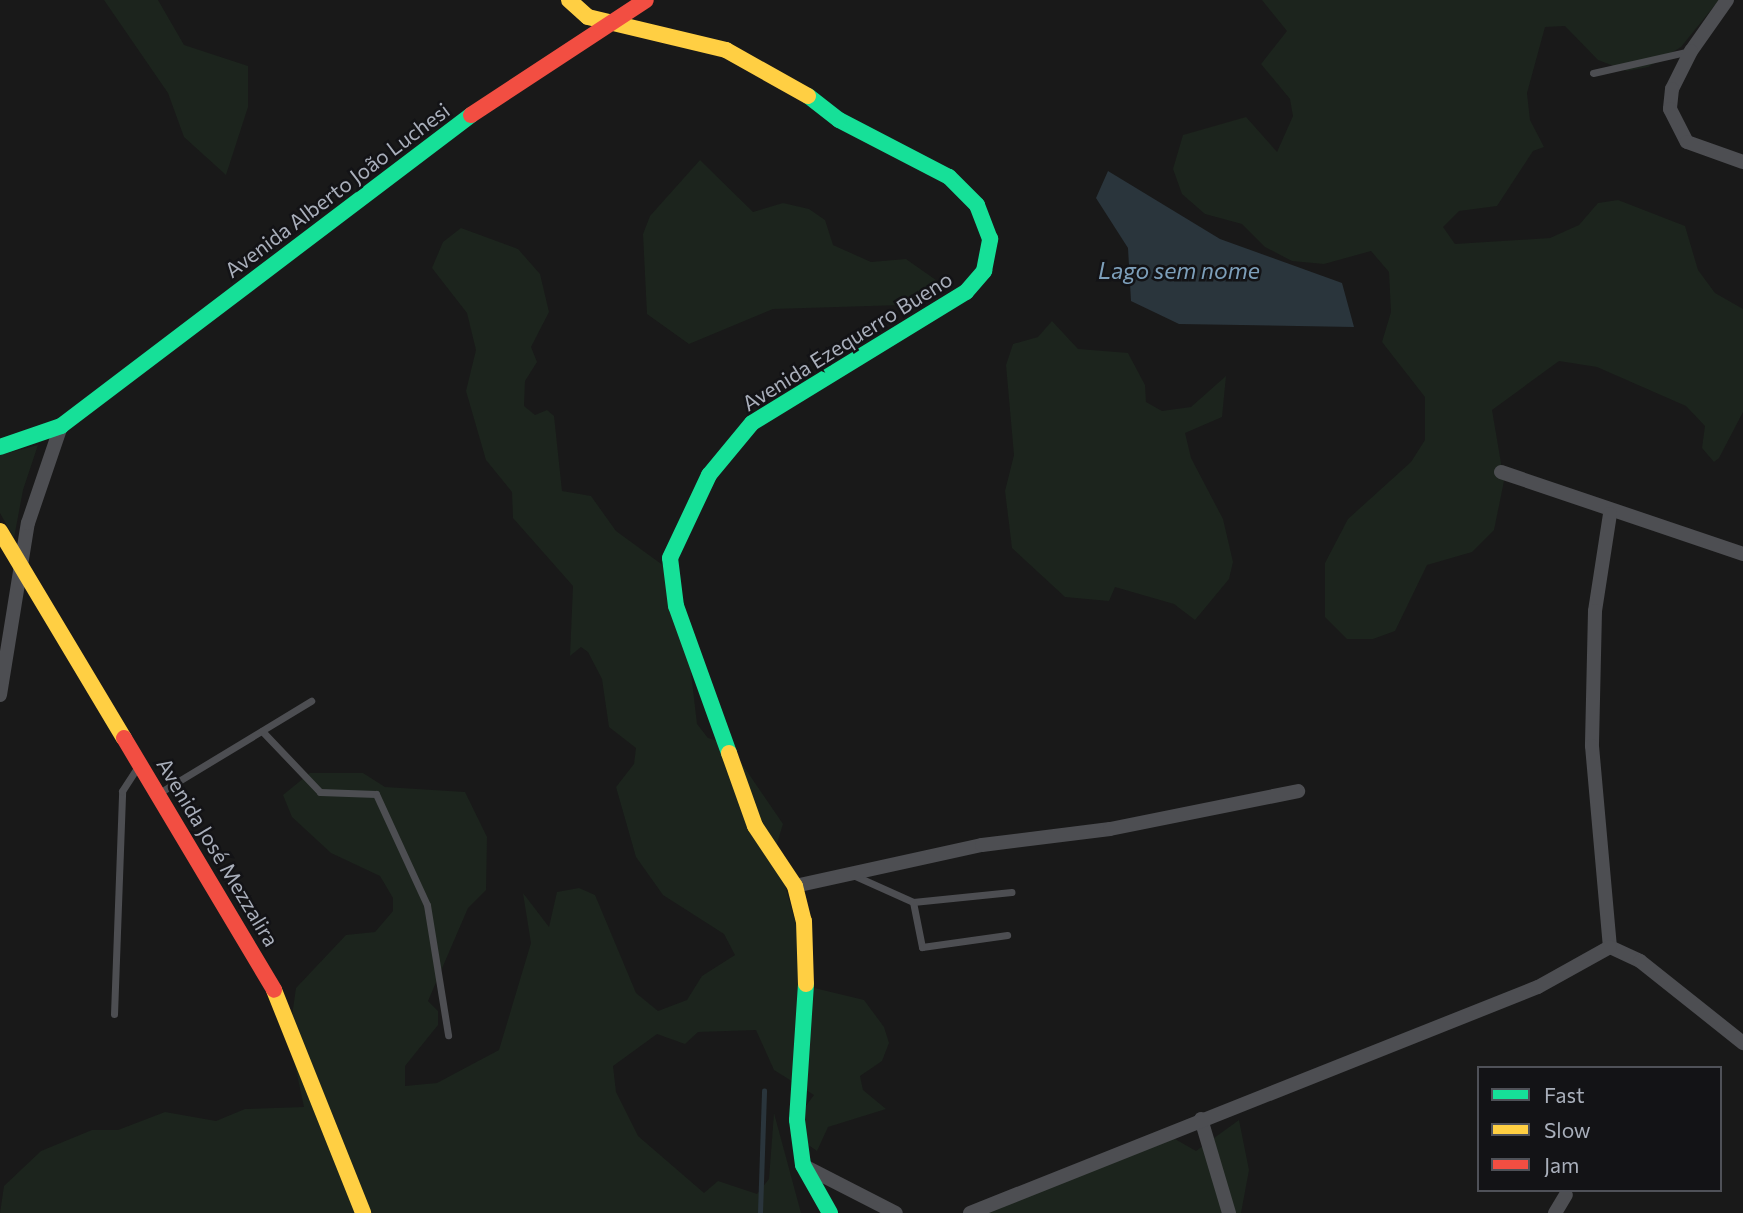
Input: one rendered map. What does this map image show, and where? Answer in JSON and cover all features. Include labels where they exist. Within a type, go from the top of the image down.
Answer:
[{"type":"street","name":"Avenida Ezequerro Bueno","points":[[569,0],[588,17],[726,50],[784,78],[839,120],[948,177],[977,205],[990,239],[984,271],[967,292],[752,423],[709,475],[670,558],[676,606],[755,826],[796,886],[805,947],[807,1035],[797,1120],[803,1165],[830,1213]]},
{"type":"street","name":"Avenida Alberto João Luchesi","points":[[0,447],[61,426],[491,100],[646,0]]},
{"type":"street","points":[[1727,0],[1691,51],[1672,89],[1676,125],[1687,142],[1743,162]]},
{"type":"street","points":[[0,695],[20,565],[38,487],[61,426]]},
{"type":"street","points":[[1501,472],[1610,514],[1743,554]]},
{"type":"street","points":[[1610,514],[1595,611],[1592,746],[1610,947]]},
{"type":"street","name":"Avenida José Mezzalira","points":[[0,531],[270,981],[363,1213]]},
{"type":"street","points":[[796,886],[1298,791]]},
{"type":"street","points":[[1610,947],[1640,961],[1743,1043]]},
{"type":"street","points":[[971,1213],[1201,1119],[1538,987],[1610,947]]},
{"type":"street","points":[[1201,1119],[1228,1213]]},
{"type":"street","points":[[803,1165],[896,1213]]},
{"type":"street","points":[[1555,1213],[1566,1195]]},
{"type":"lane","points":[[1593,73],[1691,51]]},
{"type":"lane","points":[[159,794],[311,701]]},
{"type":"lane","points":[[261,731],[320,792],[376,794],[427,905],[448,1035]]},
{"type":"lane","points":[[114,1014],[122,791],[141,763]]},
{"type":"lane","points":[[849,874],[913,902],[1011,892]]},
{"type":"lane","points":[[913,902],[922,947],[1007,935]]},
{"type":"shaded area","points":[[104,0],[158,0],[184,45],[248,66],[248,107],[226,175],[184,137],[168,93]]},
{"type":"shaded area","points":[[1262,0],[1719,0],[1681,47],[1648,67],[1627,71],[1598,60],[1565,26],[1545,27],[1527,93],[1530,120],[1544,147],[1533,151],[1497,206],[1459,211],[1443,227],[1455,244],[1550,238],[1579,225],[1598,203],[1618,200],[1685,226],[1698,270],[1715,293],[1743,309],[1743,412],[1719,458],[1714,462],[1702,448],[1705,426],[1686,406],[1597,367],[1559,361],[1492,410],[1504,481],[1494,530],[1472,552],[1427,565],[1395,631],[1373,639],[1347,639],[1325,617],[1325,563],[1348,519],[1411,462],[1425,440],[1425,397],[1382,342],[1391,312],[1389,272],[1371,251],[1324,264],[1292,261],[1265,247],[1242,224],[1205,214],[1182,194],[1173,169],[1183,135],[1246,117],[1277,152],[1293,116],[1290,99],[1261,64],[1287,31]]},
{"type":"shaded area","points":[[700,160],[753,212],[783,203],[809,209],[825,220],[833,245],[871,262],[906,259],[943,285],[902,305],[773,309],[689,344],[647,314],[643,234],[650,216]]},
{"type":"shaded area","points":[[461,228],[518,249],[540,274],[549,312],[531,347],[537,362],[525,381],[524,406],[535,415],[547,410],[554,416],[562,491],[591,496],[616,531],[664,566],[690,664],[697,724],[708,738],[729,745],[783,824],[775,850],[814,988],[864,1000],[884,1027],[889,1043],[882,1061],[860,1076],[863,1090],[886,1109],[828,1127],[817,1151],[807,1144],[802,1111],[814,1095],[774,1070],[756,1030],[698,1032],[685,1044],[657,1034],[613,1066],[616,1092],[638,1136],[704,1193],[718,1181],[757,1194],[769,1179],[774,1113],[801,1213],[0,1213],[4,1186],[41,1151],[92,1130],[118,1130],[165,1112],[216,1121],[245,1109],[304,1107],[289,1037],[296,988],[346,935],[375,932],[393,911],[393,898],[380,876],[331,853],[292,817],[283,795],[310,773],[363,773],[385,787],[465,792],[487,837],[486,890],[468,908],[428,1001],[438,1011],[438,1025],[405,1066],[405,1086],[437,1083],[499,1050],[531,943],[523,893],[549,927],[557,892],[579,888],[595,895],[636,993],[658,1011],[687,1000],[702,976],[735,955],[724,934],[663,895],[636,857],[616,787],[634,764],[636,748],[609,727],[602,679],[588,652],[581,647],[570,656],[573,586],[513,518],[512,492],[486,460],[466,391],[476,350],[467,313],[432,268],[443,242]]},
{"type":"shaded area","points":[[1052,321],[1078,349],[1128,353],[1145,385],[1146,402],[1162,411],[1191,407],[1226,376],[1222,417],[1185,433],[1191,458],[1223,519],[1233,562],[1229,579],[1195,620],[1174,604],[1115,587],[1109,601],[1065,597],[1012,548],[1005,491],[1014,455],[1006,365],[1013,344],[1038,337]]},
{"type":"shaded area","points":[[38,445],[23,490],[14,538],[0,513],[0,455]]},
{"type":"shaded area","points":[[1239,1120],[1249,1170],[1241,1213],[968,1213],[1144,1141],[1175,1139],[1196,1151]]},
{"type":"water","name":"Lago sem nome","points":[[1108,171],[1220,239],[1342,283],[1354,327],[1179,324],[1131,301],[1128,248],[1096,198]]},
{"type":"waterway","points":[[760,1213],[764,1091]]},
{"type":"traffic: fast","points":[[729,753],[676,606],[670,558],[709,475],[752,423],[966,292],[984,271],[990,239],[977,205],[949,177],[839,120],[808,96]]},
{"type":"traffic: fast","points":[[0,447],[61,426],[471,115]]},
{"type":"traffic: fast","points":[[806,984],[797,1120],[803,1165],[830,1213]]},
{"type":"traffic: slow","points":[[569,0],[588,17],[726,50],[808,96]]},
{"type":"traffic: slow","points":[[0,531],[124,738]]},
{"type":"traffic: slow","points":[[729,753],[755,826],[795,886],[804,921],[806,984]]},
{"type":"traffic: slow","points":[[274,990],[363,1213]]},
{"type":"traffic: jam","points":[[471,115],[646,0]]},
{"type":"traffic: jam","points":[[124,738],[274,990]]}]
